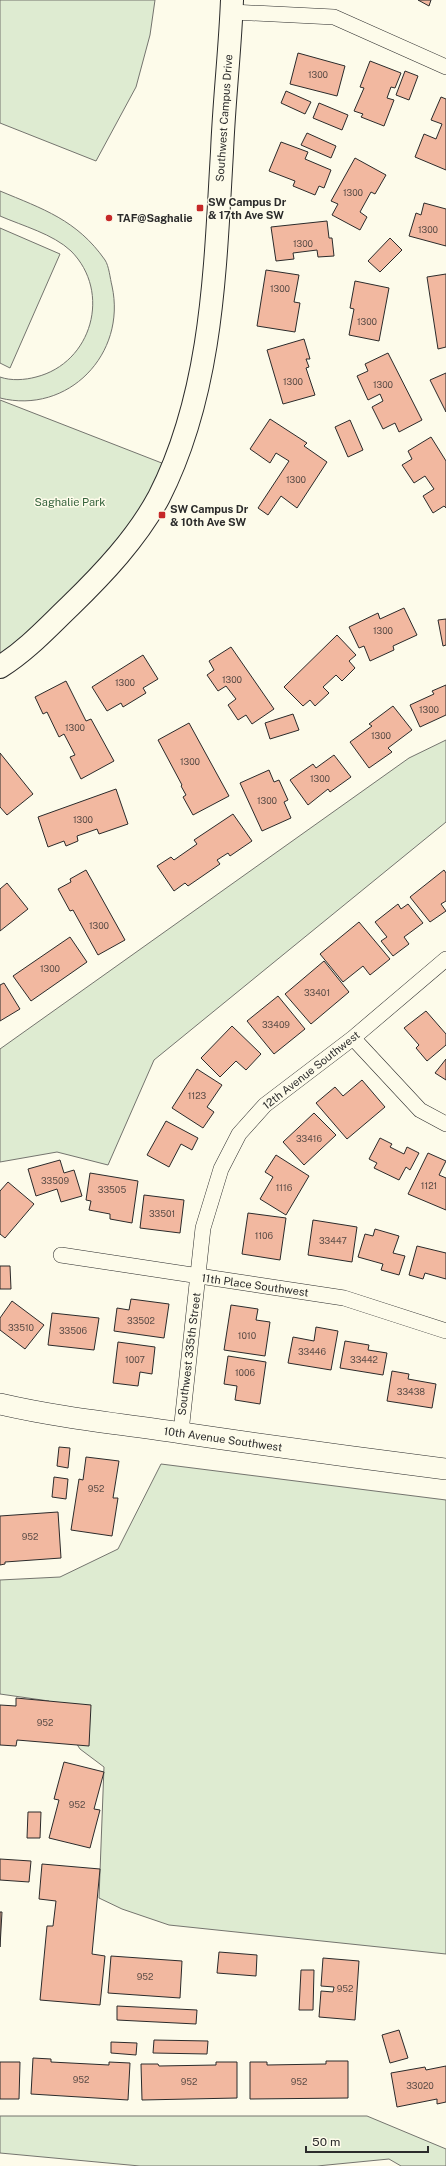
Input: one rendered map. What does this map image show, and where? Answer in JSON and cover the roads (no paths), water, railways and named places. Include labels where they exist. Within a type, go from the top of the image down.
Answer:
[{"type":"main road","name":"Southwest Campus Drive","points":[[0,667],[21,654],[98,578],[131,539],[158,498],[172,467],[195,394],[210,322],[232,6]]},
{"type":"street","points":[[232,6],[334,17],[446,67]]},
{"type":"street","name":"12th Avenue Southwest","points":[[198,1276],[203,1228],[221,1169],[239,1134],[265,1105],[353,1038],[446,959]]},
{"type":"street","points":[[353,1038],[420,1110],[446,1124]]},
{"type":"street","name":"11th Place Southwest","points":[[61,1255],[344,1298],[446,1331]]},
{"type":"street","name":"Southwest 335th Street","points":[[180,1432],[198,1276]]},
{"type":"street","name":"10th Avenue Southwest","points":[[0,1404],[26,1410],[180,1432],[303,1452],[446,1469]]},
{"type":"place","name":"SW Campus Dr & 17th Ave SW","points":[[200,208]]},
{"type":"place","name":"TAF@Saghalie","points":[[109,218]]},
{"type":"place","name":"SW Campus Dr & 10th Ave SW","points":[[162,515]]},
{"type":"park label","name":"Saghalie Park","points":[[70,502]]}]
